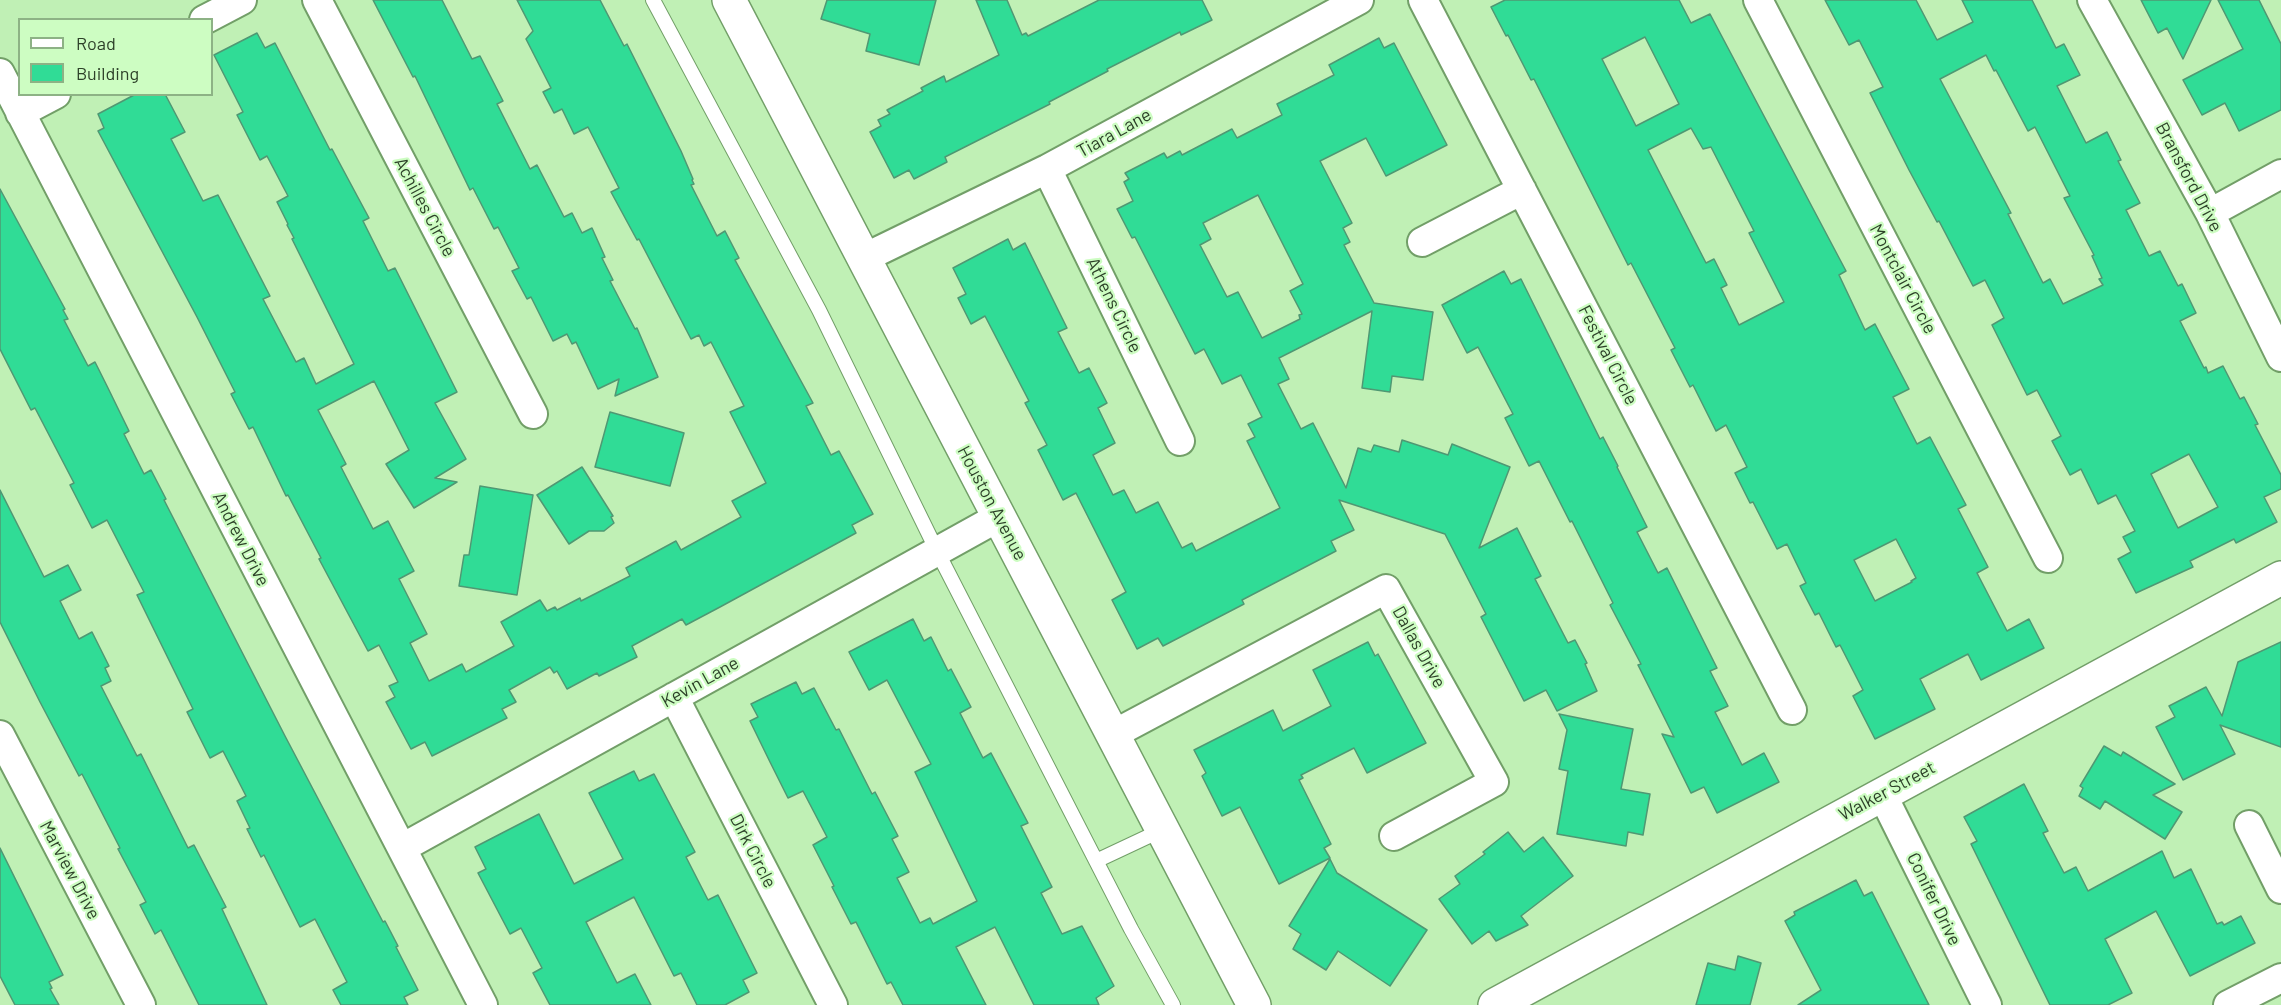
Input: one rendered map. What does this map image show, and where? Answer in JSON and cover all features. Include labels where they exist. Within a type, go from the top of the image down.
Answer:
[{"type":"street","points":[[208,18],[242,0]]},
{"type":"street","name":"Achilles Circle","points":[[317,0],[533,414]]},
{"type":"street","name":"Houston Avenue","points":[[729,0],[1254,1005]]},
{"type":"street","name":"Tiara Lane","points":[[864,258],[1047,169],[1359,0]]},
{"type":"street","name":"Festival Circle","points":[[1424,0],[1792,710]]},
{"type":"street","name":"Montclair Circle","points":[[1758,0],[2048,558]]},
{"type":"street","name":"Bransford Drive","points":[[2092,0],[2210,213],[2281,357]]},
{"type":"street","name":"Andrew Drive","points":[[0,72],[483,1005]]},
{"type":"street","points":[[20,113],[52,96]]},
{"type":"street","name":"Athens Circle","points":[[1047,169],[1180,441]]},
{"type":"street","points":[[2210,213],[2281,174]]},
{"type":"street","points":[[1422,242],[1522,190]]},
{"type":"street","name":"Kevin Lane","points":[[402,848],[999,517]]},
{"type":"street","name":"Walker Street","points":[[1495,1005],[2281,578]]},
{"type":"street","name":"Dallas Drive","points":[[1113,735],[1386,589],[1494,782],[1394,836]]},
{"type":"street","name":"Dirk Circle","points":[[674,697],[833,1005]]},
{"type":"street","name":"Marview Drive","points":[[0,735],[141,1005]]},
{"type":"street","name":"Conifer Drive","points":[[1882,794],[1987,1005]]},
{"type":"street","points":[[2249,825],[2281,889]]},
{"type":"street","points":[[2228,1005],[2281,978]]},
{"type":"lane","points":[[653,0],[819,310],[937,551],[1096,861],[1173,1005]]},
{"type":"lane","points":[[1096,861],[1162,830]]},
{"type":"building","points":[[373,0],[442,0],[472,59],[480,56],[503,101],[497,104],[530,169],[537,165],[564,217],[572,213],[582,233],[592,228],[605,257],[602,258],[613,280],[610,281],[635,329],[637,328],[658,377],[615,396],[619,379],[598,389],[576,342],[572,344],[567,334],[553,341],[531,297],[527,299],[512,271],[519,268],[498,227],[494,229],[473,188],[470,190],[415,76],[413,77]]},
{"type":"building","points":[[517,0],[600,0],[624,46],[627,44],[681,151],[693,179],[694,184],[691,185],[717,236],[725,231],[739,258],[735,260],[813,403],[806,406],[831,455],[839,451],[873,514],[852,525],[856,533],[686,625],[682,619],[632,646],[637,657],[599,676],[597,673],[567,689],[557,671],[554,673],[550,667],[509,690],[516,702],[502,709],[507,718],[432,756],[425,742],[411,749],[386,702],[395,697],[389,686],[398,682],[379,645],[368,651],[288,495],[286,496],[253,427],[249,429],[231,394],[235,392],[197,317],[98,131],[104,128],[98,114],[132,96],[166,96],[185,132],[171,139],[203,201],[218,195],[270,296],[263,299],[296,362],[304,358],[316,384],[354,364],[292,239],[294,238],[277,202],[288,196],[267,156],[260,160],[237,115],[243,112],[214,55],[257,33],[265,48],[275,43],[330,150],[332,149],[369,218],[363,221],[388,271],[395,268],[457,392],[435,403],[466,459],[435,478],[457,482],[414,508],[386,464],[409,450],[374,381],[318,410],[346,464],[341,467],[373,529],[388,521],[414,571],[399,579],[427,634],[410,643],[429,681],[462,664],[466,672],[514,646],[501,622],[540,600],[547,611],[555,607],[557,610],[580,598],[581,601],[630,576],[626,568],[676,541],[681,550],[741,517],[732,501],[766,483],[730,412],[744,406],[711,342],[704,346],[699,335],[691,339],[639,239],[637,240],[611,192],[619,188],[588,127],[574,134],[562,109],[554,113],[543,92],[551,88],[526,39],[533,31]]},
{"type":"building","points":[[827,0],[936,0],[919,65],[866,51],[870,34],[821,19]]},
{"type":"building","points":[[976,0],[1007,0],[1022,35],[1026,33],[1028,36],[1099,0],[1202,0],[1212,20],[1181,35],[1180,32],[1107,69],[1108,71],[1049,102],[1050,104],[945,157],[947,162],[914,179],[909,170],[894,178],[870,132],[881,126],[878,120],[890,114],[887,110],[923,91],[921,88],[944,76],[946,82],[999,55]]},
{"type":"building","points":[[1505,0],[1679,0],[1691,23],[1710,14],[1846,271],[1839,275],[1865,330],[1875,324],[1909,389],[1893,397],[1917,444],[1930,437],[1966,505],[1958,509],[1988,567],[1977,573],[2007,631],[2029,619],[2044,648],[1981,680],[1968,654],[1920,679],[1935,709],[1875,739],[1853,696],[1863,690],[1840,645],[1836,647],[1819,613],[1815,615],[1800,586],[1806,583],[1787,544],[1777,549],[1735,473],[1747,467],[1726,425],[1716,431],[1693,385],[1690,387],[1671,350],[1675,348],[1631,263],[1628,265],[1534,79],[1531,80],[1491,7]],"holes":[[[1645,37],[1679,104],[1636,126],[1602,59]],[[1691,128],[1703,149],[1711,147],[1754,231],[1749,233],[1784,302],[1739,325],[1721,288],[1727,285],[1714,259],[1706,263],[1648,150]],[[1896,539],[1916,578],[1875,601],[1854,560]]]},
{"type":"building","points":[[1825,0],[1916,0],[1937,40],[1973,22],[1962,0],[2032,0],[2056,48],[2064,44],[2080,75],[2057,86],[2086,143],[2107,132],[2121,160],[2118,161],[2140,203],[2126,210],[2149,256],[2160,251],[2178,286],[2182,284],[2196,313],[2180,321],[2204,368],[2206,367],[2208,373],[2223,366],[2240,399],[2244,397],[2258,424],[2255,425],[2281,475],[2281,489],[2264,497],[2277,522],[2236,543],[2234,539],[2190,561],[2193,567],[2136,593],[2118,559],[2131,552],[2123,537],[2135,531],[2116,495],[2098,504],[2081,469],[2070,475],[2052,441],[2061,436],[2037,390],[2027,395],[1992,325],[2004,318],[1985,280],[1973,286],[1909,170],[1870,93],[1883,87],[1859,40],[1849,45]],"holes":[[[1986,55],[2028,131],[2035,127],[2070,196],[2064,198],[2094,255],[2092,256],[2102,278],[2099,279],[2103,285],[2063,304],[2050,279],[2043,283],[2008,214],[2011,213],[1940,79]],[[2189,454],[2218,507],[2178,528],[2151,474]]]},
{"type":"building","points":[[2141,0],[2211,0],[2183,59],[2167,28],[2158,33]]},
{"type":"building","points":[[2218,0],[2259,0],[2281,44],[2281,110],[2239,131],[2225,103],[2202,115],[2183,80],[2243,49]]},
{"type":"building","points":[[1379,38],[1384,48],[1394,43],[1447,145],[1386,176],[1366,138],[1320,161],[1352,223],[1343,228],[1350,242],[1344,245],[1374,303],[1433,312],[1423,380],[1392,376],[1390,392],[1362,388],[1372,311],[1279,358],[1289,379],[1278,384],[1301,429],[1313,423],[1346,488],[1358,448],[1371,452],[1374,445],[1399,452],[1402,440],[1448,455],[1452,444],[1510,467],[1479,548],[1517,528],[1541,576],[1535,579],[1568,643],[1575,640],[1587,663],[1585,664],[1597,691],[1557,711],[1546,690],[1524,701],[1481,617],[1486,614],[1445,534],[1339,500],[1354,530],[1331,541],[1336,551],[1242,600],[1244,604],[1163,646],[1158,638],[1137,649],[1112,600],[1126,592],[1076,493],[1063,500],[1038,450],[1047,445],[1025,403],[1029,401],[985,316],[971,324],[958,298],[966,294],[953,268],[1008,239],[1013,250],[1025,243],[1067,328],[1058,332],[1079,373],[1089,368],[1107,403],[1098,408],[1115,443],[1093,455],[1113,495],[1124,490],[1136,513],[1158,502],[1182,548],[1192,543],[1196,551],[1280,508],[1247,441],[1255,437],[1248,424],[1262,417],[1241,375],[1222,384],[1204,349],[1195,354],[1135,237],[1132,238],[1117,209],[1133,201],[1124,182],[1129,179],[1125,173],[1164,153],[1167,158],[1180,151],[1182,155],[1232,129],[1237,138],[1282,115],[1277,104],[1334,75],[1329,65]],"holes":[[[1258,195],[1303,284],[1290,291],[1302,314],[1299,315],[1300,319],[1262,338],[1238,292],[1227,297],[1200,245],[1211,239],[1203,223]]]},
{"type":"building","points":[[0,189],[65,309],[63,310],[68,319],[64,320],[88,366],[95,362],[129,431],[124,434],[144,474],[151,470],[166,499],[164,500],[285,736],[383,922],[385,921],[398,946],[396,947],[418,990],[404,997],[408,1005],[341,1005],[333,990],[347,982],[315,919],[300,927],[264,855],[261,857],[247,829],[250,828],[237,801],[246,796],[223,751],[210,758],[187,712],[193,709],[137,595],[144,592],[107,520],[92,528],[70,485],[74,483],[35,408],[31,410],[0,349]]},
{"type":"building","points":[[1504,271],[1511,284],[1521,279],[1600,439],[1603,437],[1647,527],[1637,532],[1658,573],[1667,568],[1717,668],[1710,671],[1728,706],[1715,712],[1742,765],[1764,753],[1779,782],[1717,813],[1704,787],[1691,793],[1662,734],[1674,737],[1638,665],[1641,664],[1610,605],[1613,603],[1572,521],[1570,522],[1539,461],[1529,466],[1505,418],[1513,414],[1478,347],[1467,353],[1442,305]]},
{"type":"building","points":[[610,412],[684,433],[670,486],[595,467]]},
{"type":"building","points":[[582,467],[613,516],[611,517],[614,523],[604,531],[589,531],[569,544],[537,495]]},
{"type":"building","points":[[480,486],[533,495],[517,595],[459,586],[464,555],[469,555]]},
{"type":"building","points":[[0,490],[44,577],[68,565],[81,590],[60,601],[79,639],[92,632],[109,666],[105,668],[111,681],[101,686],[137,756],[141,754],[188,848],[194,845],[226,907],[222,909],[267,1005],[199,1005],[161,930],[155,934],[140,905],[146,902],[118,849],[120,848],[82,774],[79,776],[0,622]]},
{"type":"building","points":[[913,619],[924,641],[931,637],[948,671],[951,669],[971,707],[960,713],[983,758],[991,753],[1028,823],[1021,826],[1052,887],[1041,893],[1062,934],[1082,926],[1114,986],[1096,998],[1099,1005],[1034,1005],[995,927],[956,947],[986,1005],[903,1005],[891,982],[887,984],[856,922],[851,924],[832,887],[834,886],[813,845],[827,837],[803,791],[788,798],[750,721],[758,717],[751,704],[796,682],[802,694],[814,688],[836,730],[839,729],[872,794],[875,792],[898,836],[892,839],[909,872],[897,878],[920,923],[930,918],[933,924],[977,901],[915,772],[931,764],[887,680],[869,690],[849,652]]},
{"type":"building","points":[[1368,642],[1375,656],[1378,654],[1426,743],[1367,773],[1354,748],[1301,775],[1303,778],[1299,780],[1331,844],[1324,848],[1330,858],[1279,884],[1240,807],[1222,816],[1202,776],[1206,773],[1194,750],[1273,710],[1283,731],[1331,706],[1313,670]]},
{"type":"building","points":[[2281,642],[2281,747],[2220,725],[2235,754],[2183,780],[2156,727],[2175,717],[2169,706],[2206,687],[2222,716],[2238,662]]},
{"type":"building","points":[[1559,714],[1633,729],[1621,789],[1650,794],[1643,835],[1628,832],[1626,846],[1557,834],[1568,771],[1559,769],[1567,730]]},
{"type":"building","points":[[2104,746],[2121,756],[2123,752],[2175,784],[2153,795],[2182,812],[2165,839],[2105,801],[2100,809],[2079,796],[2083,788],[2080,786]]},
{"type":"building","points":[[634,771],[639,781],[654,774],[695,852],[686,857],[708,900],[718,895],[757,973],[743,980],[749,992],[725,1005],[697,1005],[681,973],[674,976],[634,897],[586,922],[617,983],[635,974],[651,1005],[550,1005],[533,973],[542,968],[521,928],[510,934],[478,873],[486,869],[475,847],[539,814],[574,884],[623,859],[589,793]]},
{"type":"building","points":[[2024,784],[2048,831],[2043,833],[2064,873],[2076,867],[2088,891],[2162,851],[2174,878],[2191,869],[2217,924],[2222,922],[2224,925],[2241,916],[2255,943],[2190,976],[2156,911],[2105,939],[2132,993],[2108,1005],[2050,1005],[1971,844],[1977,841],[1964,817]]},
{"type":"building","points":[[1508,832],[1524,852],[1543,837],[1573,876],[1521,916],[1528,925],[1496,941],[1489,931],[1472,944],[1439,899],[1460,884],[1455,876],[1485,854],[1483,852]]},
{"type":"building","points":[[0,848],[63,975],[49,982],[52,988],[50,989],[59,1005],[15,1005],[0,976]]},
{"type":"building","points":[[1330,859],[1337,873],[1427,930],[1390,986],[1338,951],[1326,970],[1293,949],[1301,934],[1289,926]]},
{"type":"building","points":[[1856,880],[1864,896],[1872,892],[1929,1005],[1798,1005],[1821,990],[1785,921],[1795,915],[1794,912]]},
{"type":"building","points":[[1738,956],[1761,963],[1750,1005],[1696,1005],[1708,963],[1735,970]]}]
